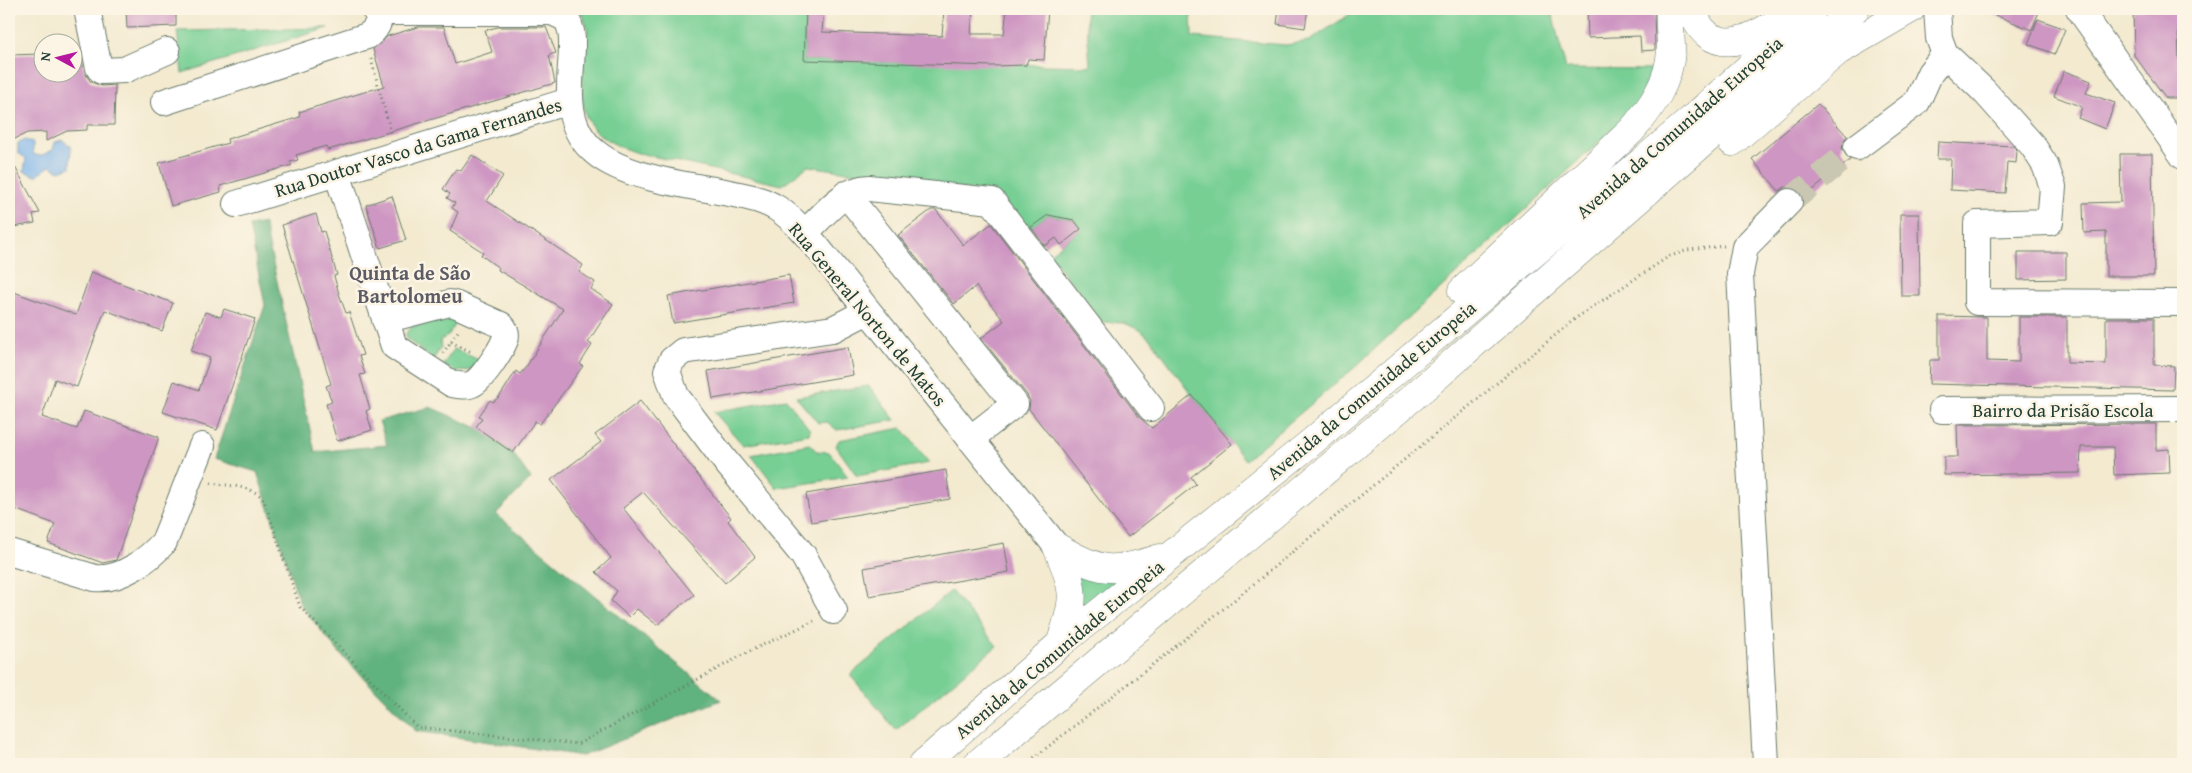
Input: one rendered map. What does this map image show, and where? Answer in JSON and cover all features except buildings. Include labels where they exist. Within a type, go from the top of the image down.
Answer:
[{"type":"main road","points":[[1414,354],[1442,310],[1632,130],[1645,115],[1664,83],[1669,66],[1670,9]]},
{"type":"main road","points":[[1693,9],[1696,22],[1706,33],[1719,40],[1728,42],[1756,34],[1801,9]]},
{"type":"main road","name":"Avenida da Comunidade Europeia","points":[[923,764],[1060,644],[1308,445],[1692,118],[1813,9]]},
{"type":"main road","name":"Avenida da Comunidade Europeia","points":[[977,764],[1369,434],[1855,9]]},
{"type":"main road","points":[[1369,434],[1415,409],[1459,374],[1837,52],[1911,9]]},
{"type":"main road","points":[[1057,547],[1082,562],[1108,569],[1127,568],[1176,552]]},
{"type":"main road","points":[[1057,547],[1070,577],[1072,590],[1071,611],[1060,644]]},
{"type":"street","points":[[87,9],[99,68],[102,71],[124,70],[167,50]]},
{"type":"street","points":[[1937,9],[1939,38],[1945,54],[1984,91],[2033,146],[2045,165],[2053,187],[2050,222],[1976,224],[1977,302],[2183,302]]},
{"type":"street","points":[[2079,9],[2183,156]]},
{"type":"street","name":"Rua Doutor Vasco da Gama Fernandes","points":[[236,204],[569,101],[571,33],[568,22],[552,12],[378,10],[378,25],[374,32],[364,37]]},
{"type":"street","points":[[164,102],[364,37]]},
{"type":"street","points":[[1857,147],[1917,102],[1930,73],[1945,54]]},
{"type":"street","name":"Rua General Norton de Matos","points":[[569,101],[580,135],[596,153],[608,161],[659,178],[760,200],[785,214],[805,233],[1057,547]]},
{"type":"street","points":[[337,173],[394,346],[452,384],[461,386],[472,384],[482,375],[506,340],[502,325],[457,305],[442,304],[386,320]]},
{"type":"street","points":[[805,233],[846,194],[856,188],[992,201],[1151,408]]},
{"type":"street","points":[[846,194],[1015,404],[970,439]]},
{"type":"street","points":[[1766,764],[1740,274],[1744,247],[1789,202]]},
{"type":"street","points":[[834,611],[803,555],[726,462],[676,396],[668,371],[672,360],[682,350],[833,329],[868,311]]},
{"type":"street","name":"Bairro da Prisão Escola","points":[[1942,410],[2183,409]]},
{"type":"street","points":[[9,552],[95,578],[107,579],[118,575],[156,552],[164,542],[202,446]]},
{"type":"path","points":[[364,37],[397,154]]},
{"type":"path","points":[[1026,764],[1226,606],[1576,318],[1668,257],[1688,250],[1712,247],[1744,247]]},
{"type":"path","points":[[432,370],[472,311]]},
{"type":"path","points":[[188,480],[250,489],[260,494],[264,500],[300,606],[417,727],[578,744],[752,650],[834,611]]},
{"type":"green space","points":[[579,9],[806,9],[804,60],[1090,66],[1086,11],[1101,9],[1191,9],[1192,37],[1286,45],[1309,41],[1358,9],[1551,9],[1566,69],[1658,70],[1632,111],[1609,133],[1354,368],[1245,460],[1192,395],[1153,342],[1140,330],[1124,323],[1102,322],[1049,254],[1081,230],[1074,220],[1048,215],[1029,229],[996,194],[808,166],[782,185],[634,152],[615,144],[592,127],[586,116],[582,90],[587,27]]},
{"type":"green space","points":[[328,28],[182,73],[177,31]]},
{"type":"green space","points":[[264,223],[315,452],[387,445],[379,421],[430,407],[476,427],[513,453],[531,479],[496,514],[721,700],[582,756],[416,731],[342,656],[301,606],[257,472],[214,459],[265,305],[249,226]]},
{"type":"green space","points":[[449,316],[459,318],[448,336],[440,340],[441,347],[433,360],[407,339],[406,333],[412,327]]},
{"type":"green space","points":[[454,349],[479,360],[471,370],[457,372],[443,365]]},
{"type":"green space","points":[[869,386],[895,420],[837,430],[827,422],[818,423],[796,397]]},
{"type":"green space","points":[[786,399],[810,430],[809,434],[743,445],[714,412]]},
{"type":"green space","points":[[902,428],[929,463],[857,476],[836,446],[839,440]]},
{"type":"green space","points":[[810,444],[816,451],[829,452],[848,477],[777,488],[751,455]]},
{"type":"green space","points":[[1130,573],[1075,617],[1076,576]]},
{"type":"green space","points":[[951,591],[997,646],[896,730],[850,675]]},
{"type":"water","points":[[25,140],[33,143],[33,154],[40,156],[53,150],[55,142],[62,140],[71,146],[70,167],[60,171],[50,166],[36,176],[24,171],[26,158],[18,153],[18,143]]},
{"type":"tunnel","points":[[1789,202],[1857,147]]},
{"type":"district","name":"Quinta de São Bartolomeu","points":[[410,284]]}]
